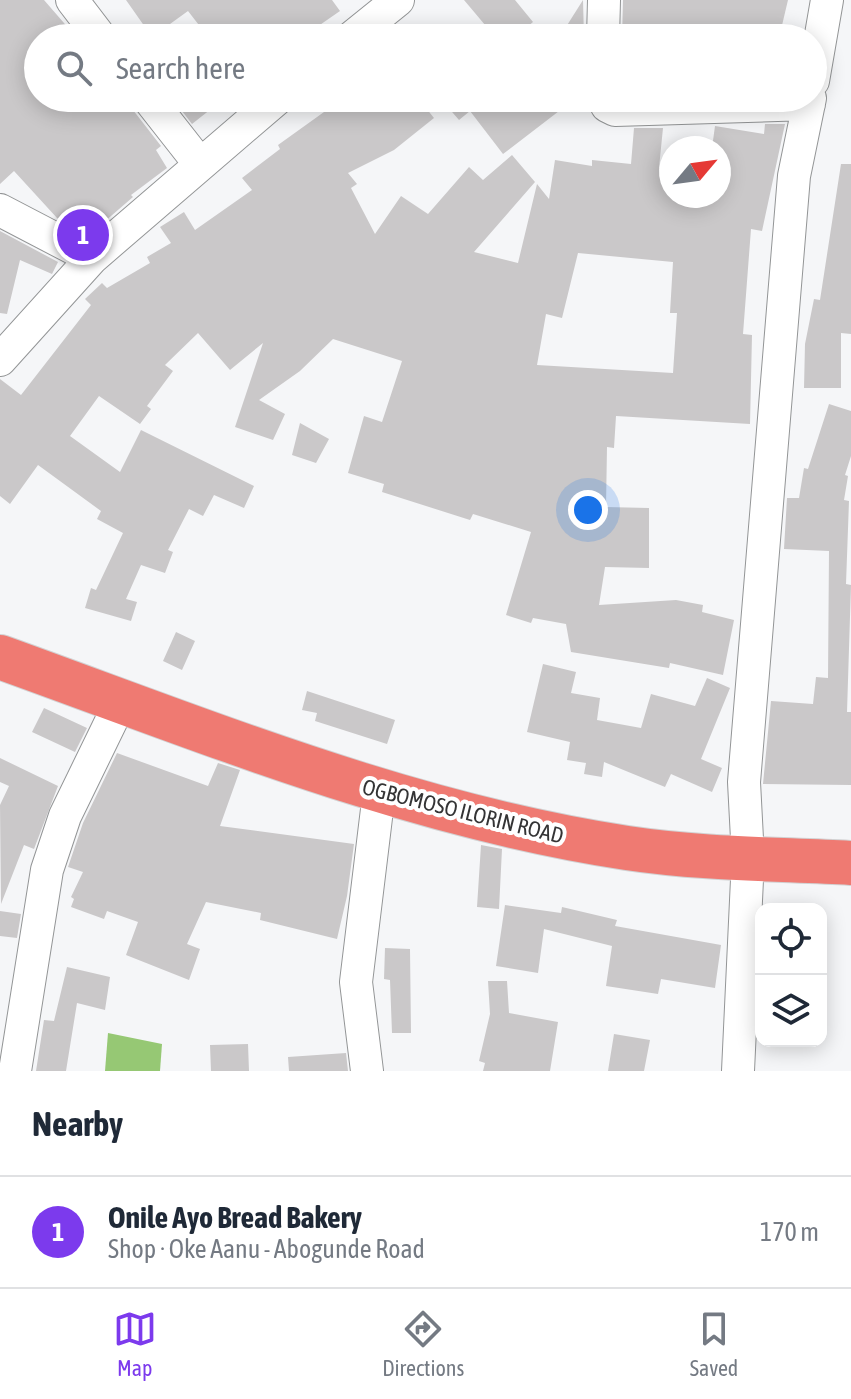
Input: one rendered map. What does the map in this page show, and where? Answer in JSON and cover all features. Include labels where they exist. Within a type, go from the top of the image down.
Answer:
[{"type":"highway","name":"OGBOMOSO ILORIN ROAD","points":[[0,657],[379,793],[475,818],[628,848],[851,863]]},
{"type":"street","points":[[72,0],[90,24]]},
{"type":"street","points":[[368,24],[398,0]]},
{"type":"street","points":[[603,24],[604,0]]},
{"type":"street","points":[[823,24],[827,0]]},
{"type":"street","points":[[159,112],[199,163]]},
{"type":"street","points":[[0,360],[92,258],[261,112]]},
{"type":"street","points":[[738,1071],[748,858],[744,782],[794,176],[807,112]]},
{"type":"street","points":[[0,210],[92,258]]},
{"type":"street","points":[[15,1071],[47,870],[65,816],[121,701]]},
{"type":"street","points":[[367,1071],[356,982],[379,793]]},
{"type":"green space","points":[[108,1033],[162,1044],[160,1071],[105,1071]]},
{"type":"building","points":[[0,0],[44,0],[65,24],[24,24],[24,112],[135,112],[161,146],[156,150],[167,168],[131,195],[133,197],[89,235],[57,218],[14,171],[0,184]]},
{"type":"building","points":[[126,0],[332,0],[340,11],[321,24],[198,24],[188,11],[170,24],[143,24]]},
{"type":"building","points":[[464,0],[515,0],[533,22],[531,24],[484,24]]},
{"type":"building","points":[[583,0],[584,24],[568,24]]},
{"type":"building","points":[[623,0],[788,0],[782,24],[622,24]]},
{"type":"building","points":[[183,112],[207,112],[192,124]]},
{"type":"building","points":[[324,112],[429,112],[434,118],[394,150],[348,173],[357,184],[351,188],[375,234],[401,196],[428,214],[469,167],[483,180],[512,155],[535,182],[474,252],[518,263],[537,184],[549,199],[555,160],[592,166],[592,160],[631,164],[634,128],[663,128],[662,136],[659,136],[659,208],[731,208],[731,136],[714,136],[715,126],[764,134],[765,124],[785,124],[762,231],[751,229],[743,334],[752,335],[750,424],[616,416],[614,448],[607,447],[606,507],[649,508],[649,568],[605,567],[599,605],[676,600],[703,605],[702,612],[734,620],[723,675],[670,663],[669,668],[571,652],[566,624],[533,618],[531,623],[506,615],[531,532],[473,514],[470,520],[382,492],[384,484],[348,473],[364,416],[382,422],[402,361],[333,339],[300,371],[259,400],[285,414],[273,440],[235,427],[263,343],[230,370],[198,333],[165,365],[173,371],[147,406],[151,409],[140,424],[99,396],[70,436],[120,472],[141,430],[254,486],[244,508],[214,495],[203,516],[189,509],[168,550],[173,552],[165,573],[141,565],[126,599],[137,602],[131,621],[85,608],[91,588],[96,590],[123,533],[97,519],[101,511],[38,465],[10,504],[0,496],[0,379],[21,395],[91,305],[85,299],[102,283],[107,288],[150,263],[147,257],[171,243],[160,227],[184,212],[195,230],[252,190],[242,178],[280,149],[278,145]],"holes":[[[578,253],[673,262],[670,313],[677,313],[673,373],[537,365],[546,314],[562,318]]]},
{"type":"building","points":[[452,112],[469,112],[459,120]]},
{"type":"building","points":[[471,112],[558,112],[503,154]]},
{"type":"building","points":[[841,164],[851,164],[851,334],[841,333],[841,388],[804,388],[805,344],[814,299],[820,300]]},
{"type":"building","points":[[0,231],[58,262],[52,274],[20,260],[7,314],[0,313]]},
{"type":"building","points":[[829,404],[851,411],[851,456],[845,475],[848,476],[844,500],[849,501],[846,584],[851,585],[847,712],[851,712],[851,785],[763,784],[771,701],[813,704],[816,677],[828,678],[829,551],[784,549],[787,498],[799,498],[804,468],[808,469]]},
{"type":"building","points":[[300,423],[329,439],[316,463],[292,455]]},
{"type":"building","points":[[176,632],[195,641],[182,670],[163,661]]},
{"type":"building","points":[[543,664],[576,672],[571,693],[600,698],[597,720],[641,728],[651,694],[695,706],[707,678],[730,688],[701,759],[722,768],[712,792],[671,774],[665,787],[604,762],[602,777],[584,774],[586,763],[567,760],[570,742],[527,732]]},
{"type":"building","points":[[307,691],[395,720],[387,744],[315,721],[317,713],[302,710]]},
{"type":"building","points":[[44,708],[87,728],[75,752],[32,732]]},
{"type":"building","points":[[117,753],[208,786],[218,763],[240,770],[220,826],[354,844],[337,939],[260,920],[261,913],[206,902],[187,944],[200,949],[189,980],[126,955],[138,922],[107,911],[104,919],[71,907],[74,899],[71,897],[83,872],[68,867],[83,823]]},
{"type":"building","points":[[0,758],[58,786],[34,849],[24,845],[1,904],[0,805],[9,786],[0,782]]},
{"type":"building","points":[[481,845],[502,849],[499,909],[477,907]]},
{"type":"building","points":[[505,905],[561,913],[562,907],[617,920],[615,926],[721,945],[715,988],[661,979],[658,994],[606,986],[612,946],[544,929],[538,973],[496,966]]},
{"type":"building","points":[[0,911],[21,914],[17,938],[0,936]]},
{"type":"building","points":[[385,948],[410,949],[411,1033],[392,1033],[390,980],[384,979]]},
{"type":"building","points":[[67,967],[110,977],[105,1010],[77,1003],[66,1071],[36,1071],[44,1020],[54,1021]]},
{"type":"building","points":[[488,981],[507,981],[509,1013],[558,1022],[550,1071],[483,1071],[485,1063],[479,1061],[490,1014]]},
{"type":"building","points":[[614,1034],[650,1040],[644,1071],[608,1071]]},
{"type":"building","points":[[248,1044],[249,1071],[211,1071],[210,1045]]},
{"type":"building","points":[[346,1053],[348,1071],[289,1071],[288,1057]]},
{"type":"place","name":"Onile Ayo Bread Bakery","points":[[83,235]]}]
